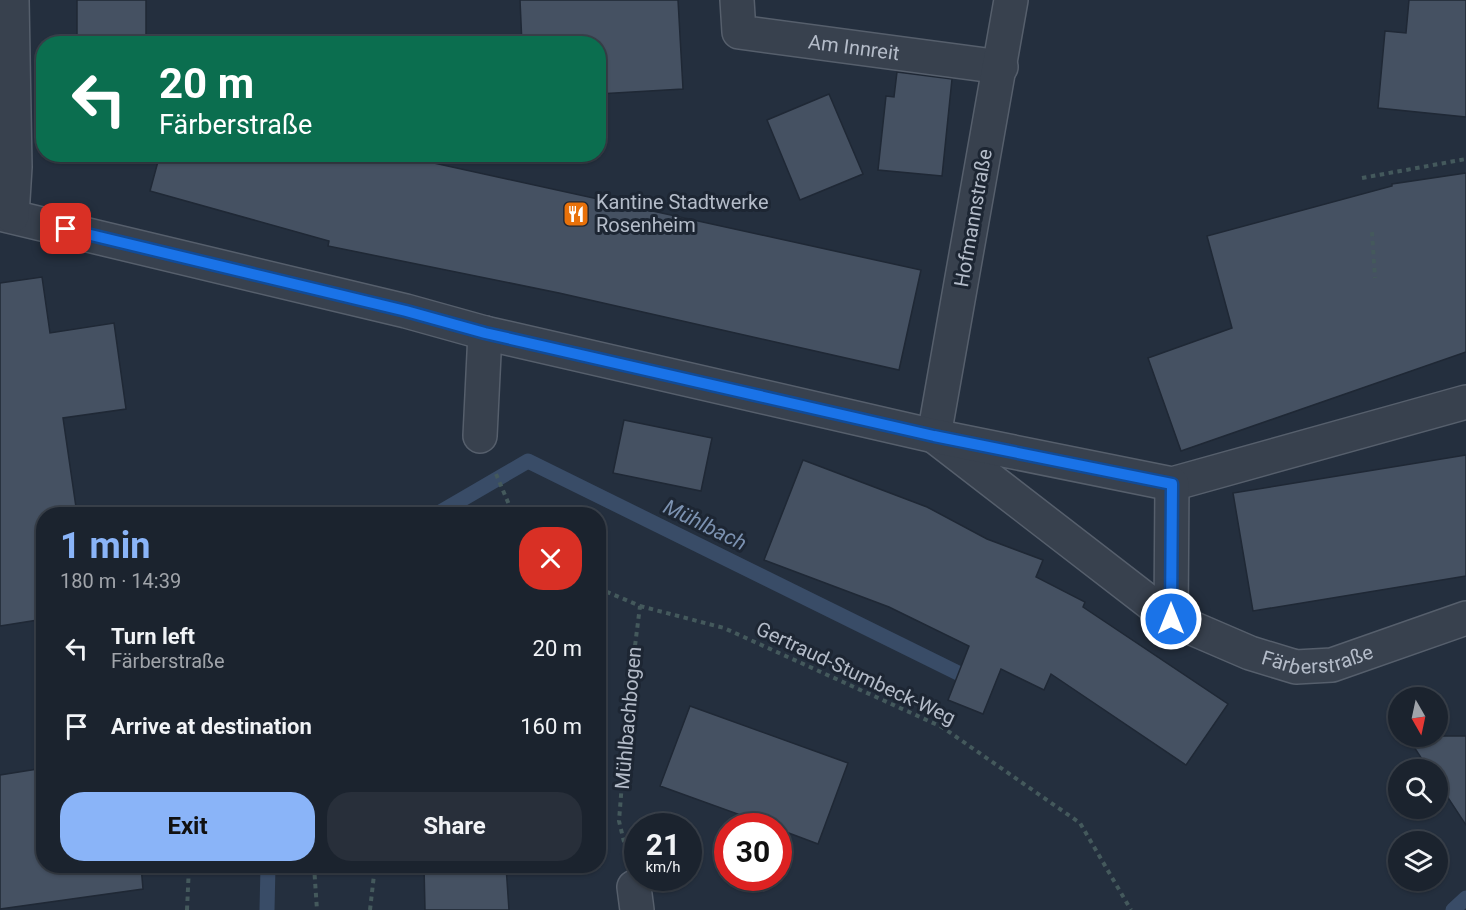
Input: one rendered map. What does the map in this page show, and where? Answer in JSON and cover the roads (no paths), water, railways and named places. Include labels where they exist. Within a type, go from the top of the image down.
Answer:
[{"type":"street","points":[[6,215],[15,167],[12,0]]},
{"type":"street","name":"Am Innreit","points":[[737,0],[739,32],[1001,68]]},
{"type":"street","name":"Hofmannstraße","points":[[934,436],[1001,68],[1011,0]]},
{"type":"street","name":"Färberstraße","points":[[6,215],[406,311],[485,333],[934,436],[1172,484],[1466,402]]},
{"type":"street","points":[[480,436],[485,333]]},
{"type":"street","name":"Färberstraße","points":[[934,436],[1171,619],[1250,653],[1296,667],[1332,665],[1466,618]]},
{"type":"street","points":[[1171,619],[1172,484]]},
{"type":"waterway","name":"Mühlbach","points":[[449,507],[528,461],[958,673]]},
{"type":"waterway","name":"Mühlbach","points":[[267,910],[268,873]]},
{"type":"waterway","name":"Mühlbach","points":[[1453,910],[1466,898]]},
{"type":"place","name":"Kantine Stadtwerke Rosenheim","points":[[576,214]]}]
